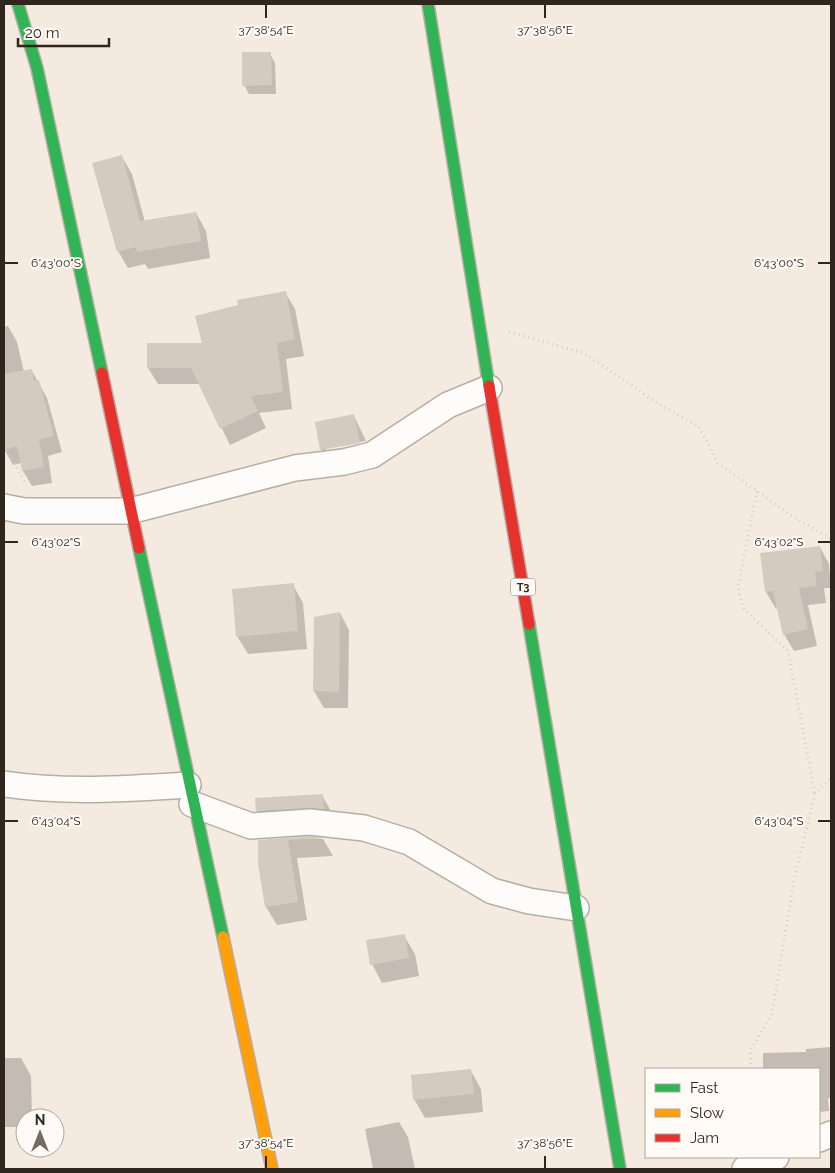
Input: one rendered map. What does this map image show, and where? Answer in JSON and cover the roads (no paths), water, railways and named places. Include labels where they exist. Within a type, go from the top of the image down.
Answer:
[{"type":"main road","points":[[18,4],[37,68],[190,795],[272,1169]]},
{"type":"main road","name":"T3","points":[[428,4],[489,388],[620,1169]]},
{"type":"street","points":[[4,508],[47,511],[130,511],[295,468],[344,462],[372,456],[448,405],[489,388]]},
{"type":"street","points":[[4,784],[45,790],[190,795],[251,826],[310,822],[364,828],[409,842],[492,891],[529,901],[576,908]]},
{"type":"street","points":[[746,1169],[774,1158]]}]
